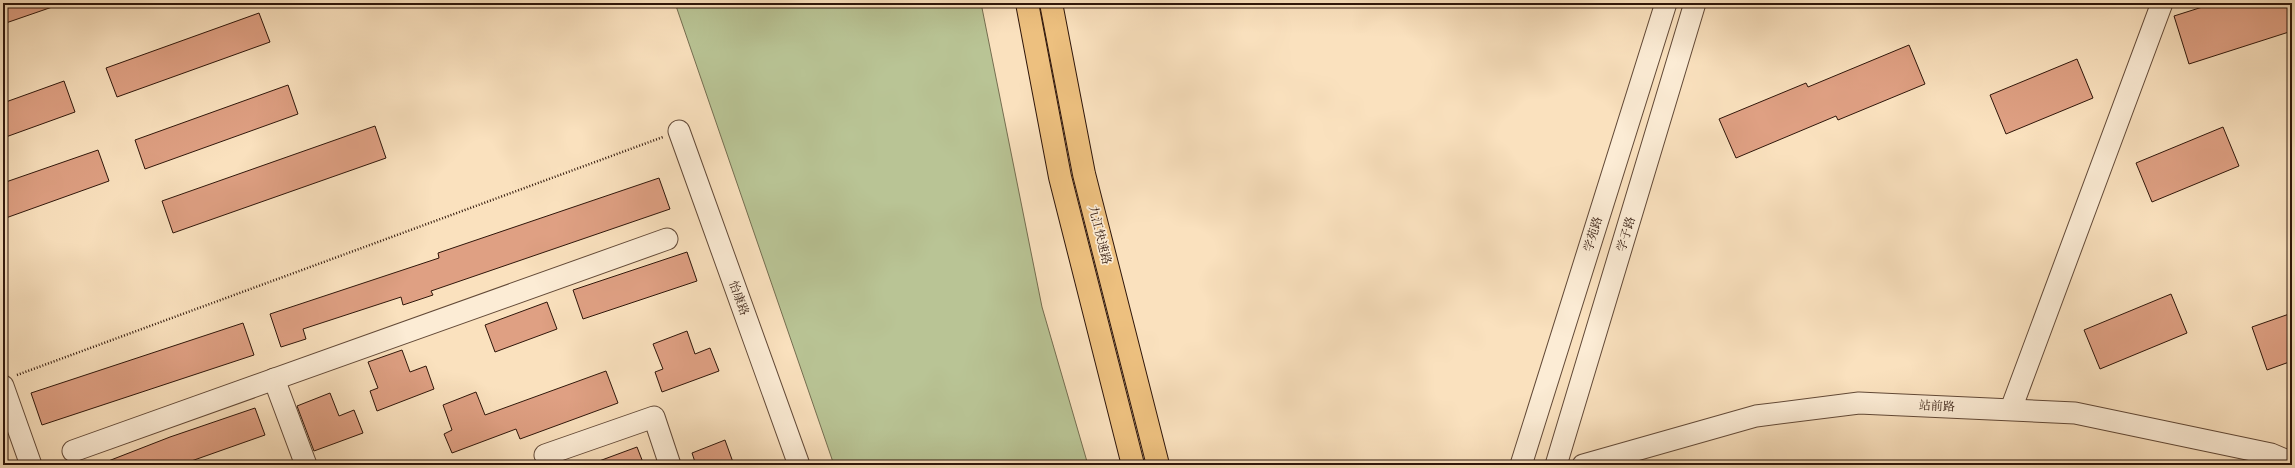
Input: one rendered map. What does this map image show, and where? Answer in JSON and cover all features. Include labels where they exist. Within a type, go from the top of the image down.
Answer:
[{"type":"highway","name":"九江快速路","points":[[1027,3],[1060,177],[1133,465]]},
{"type":"highway","name":"九江快速路","points":[[1051,3],[1084,174],[1158,465]]},
{"type":"street","name":"学苑路","points":[[1521,465],[1666,3]]},
{"type":"street","name":"学子路","points":[[1556,465],[1696,3]]},
{"type":"street","points":[[2011,409],[2162,3]]},
{"type":"street","name":"怡康路","points":[[679,131],[799,465]]},
{"type":"street","points":[[73,451],[667,239]]},
{"type":"street","points":[[274,379],[306,465]]},
{"type":"street","points":[[7,382],[31,465]]},
{"type":"street","name":"站前路","points":[[1583,465],[1756,416],[1859,403],[2075,413],[2272,454],[2292,463]]},
{"type":"street","points":[[545,454],[654,417],[670,465]]},
{"type":"path","points":[[7,382],[679,131]]},
{"type":"green space","points":[[675,3],[981,3],[1042,307],[1088,465],[834,465]]},
{"type":"building","points":[[3,3],[58,3],[58,5],[3,24]]},
{"type":"building","points":[[2215,3],[2292,3],[2292,31],[2189,64],[2174,16]]},
{"type":"building","points":[[259,13],[270,42],[117,97],[106,68]]},
{"type":"building","points":[[1909,45],[1925,84],[1838,120],[1836,116],[1736,158],[1719,119],[1806,83],[1808,87]]},
{"type":"building","points":[[2077,59],[2093,98],[2006,134],[1990,95]]},
{"type":"building","points":[[64,81],[75,112],[3,138],[3,103]]},
{"type":"building","points":[[288,85],[298,114],[145,169],[135,140]]},
{"type":"building","points":[[375,126],[386,158],[173,233],[162,201]]},
{"type":"building","points":[[2223,127],[2239,166],[2152,202],[2136,163]]},
{"type":"building","points":[[98,150],[109,181],[3,219],[3,183]]},
{"type":"building","points":[[659,178],[670,209],[431,291],[433,295],[403,305],[401,297],[303,329],[306,339],[281,347],[270,314],[439,258],[438,253]]},
{"type":"building","points":[[687,252],[697,281],[583,319],[573,290]]},
{"type":"building","points":[[2171,294],[2187,333],[2100,369],[2084,330]]},
{"type":"building","points":[[547,302],[557,329],[495,352],[485,325]]},
{"type":"building","points":[[2292,313],[2292,361],[2267,370],[2252,327]]},
{"type":"building","points":[[243,323],[254,355],[42,425],[31,393]]},
{"type":"building","points":[[687,331],[695,354],[710,348],[719,371],[662,392],[655,372],[663,369],[653,344]]},
{"type":"building","points":[[402,350],[410,372],[426,366],[434,389],[377,411],[370,391],[378,388],[368,362]]},
{"type":"building","points":[[606,371],[618,403],[520,439],[516,429],[452,453],[444,434],[452,430],[443,405],[476,392],[485,415]]},
{"type":"building","points":[[330,393],[339,416],[354,410],[363,433],[314,451],[297,406]]},
{"type":"building","points":[[255,408],[265,435],[180,465],[98,465],[170,437]]},
{"type":"building","points":[[725,440],[734,465],[696,465],[692,453]]},
{"type":"building","points":[[637,447],[644,465],[591,464]]}]
